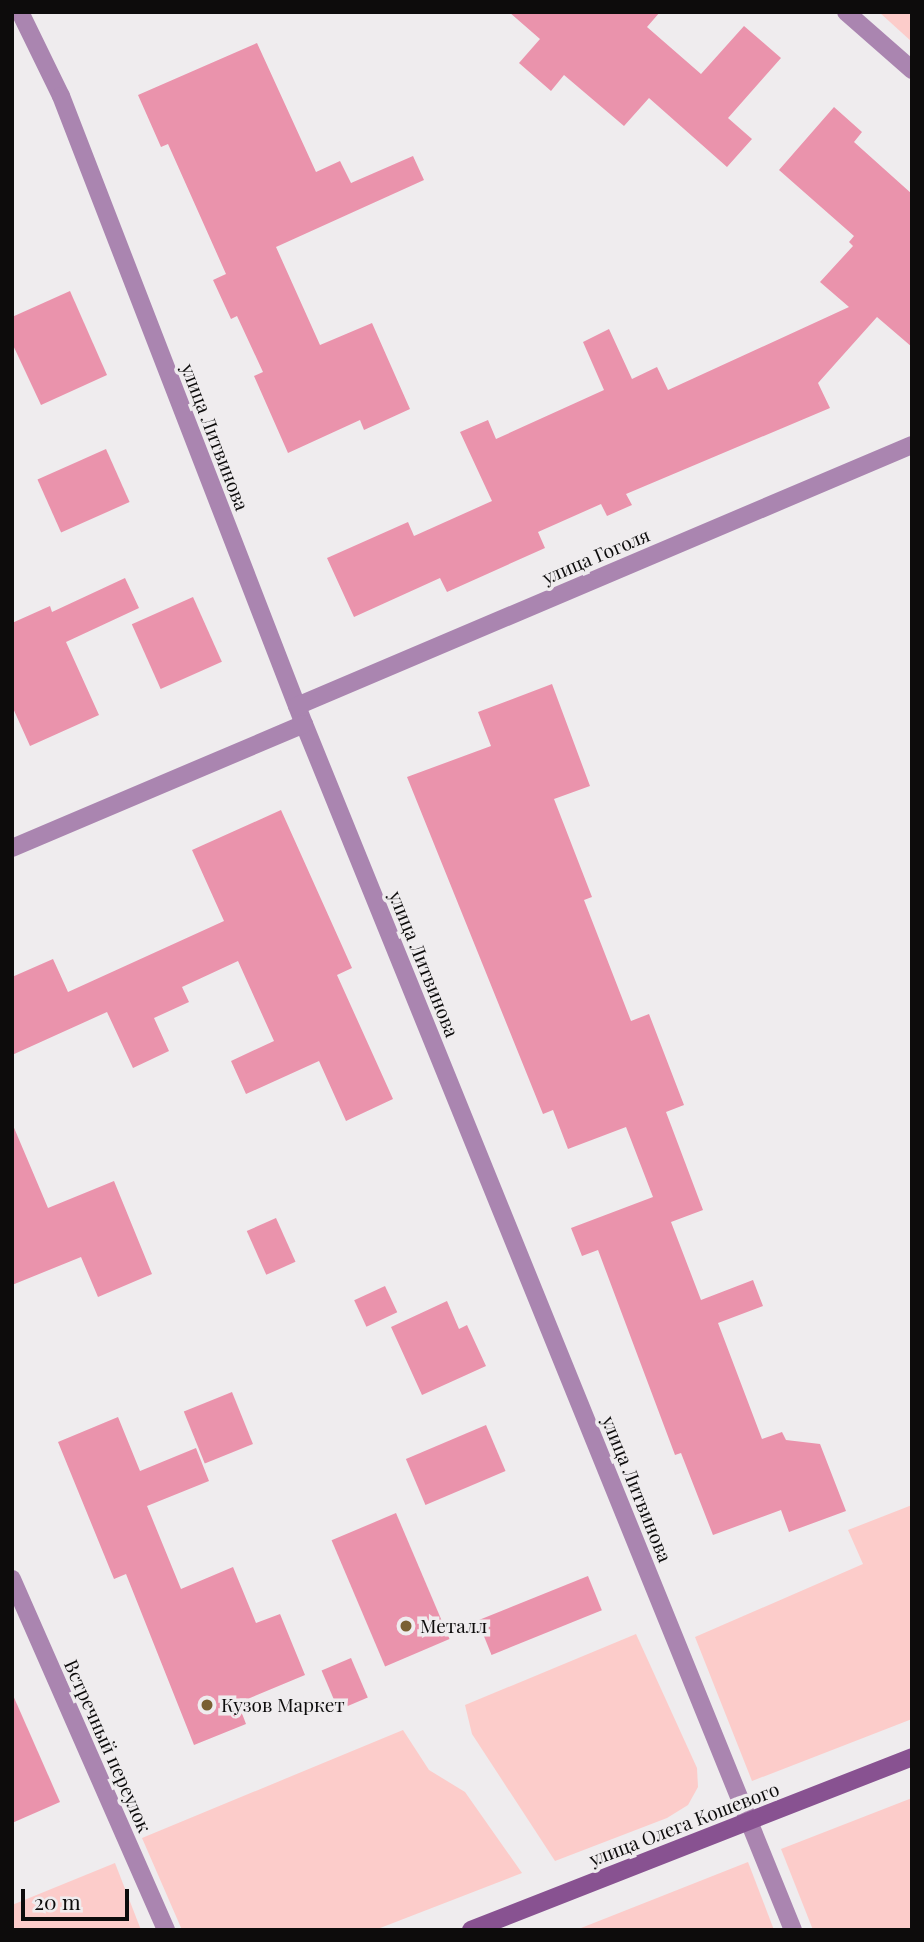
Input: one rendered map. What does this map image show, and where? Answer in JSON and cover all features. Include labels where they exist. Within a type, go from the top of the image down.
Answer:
[{"type":"main road","name":"улица Олега Кошевого","points":[[471,1930],[912,1757]]},
{"type":"street","name":"улица Литвинова","points":[[20,12],[61,96],[304,724],[793,1930]]},
{"type":"street","points":[[846,12],[912,70]]},
{"type":"street","name":"улица Гоголя","points":[[297,706],[912,445]]},
{"type":"street","points":[[12,848],[304,724]]},
{"type":"street","name":"Встречный переулок","points":[[12,1579],[166,1930]]},
{"type":"shaded area","points":[[879,12],[912,12],[912,42]]},
{"type":"shaded area","points":[[912,1505],[912,1719],[752,1781],[695,1637],[863,1564],[848,1530]]},
{"type":"shaded area","points":[[636,1634],[697,1768],[698,1787],[688,1805],[667,1818],[555,1861],[472,1734],[465,1705]]},
{"type":"shaded area","points":[[403,1730],[429,1770],[465,1792],[522,1873],[375,1930],[182,1930],[142,1838]]},
{"type":"shaded area","points":[[912,1798],[912,1930],[813,1930],[781,1849]]},
{"type":"shaded area","points":[[748,1862],[774,1930],[576,1930]]},
{"type":"shaded area","points":[[115,1863],[141,1930],[12,1930],[12,1905]]},
{"type":"building","points":[[509,12],[660,12],[647,27],[701,74],[744,26],[781,58],[728,118],[752,139],[727,167],[649,98],[624,126],[564,75],[551,91],[519,63],[540,39]]},
{"type":"building","points":[[257,43],[316,172],[340,161],[351,183],[413,156],[424,180],[276,247],[320,345],[372,323],[410,409],[364,430],[360,420],[288,453],[254,376],[263,372],[237,316],[231,319],[213,280],[226,274],[168,144],[161,147],[138,95]]},
{"type":"building","points":[[834,107],[862,132],[854,142],[912,194],[912,347],[877,317],[818,383],[830,408],[626,494],[632,505],[607,516],[601,504],[538,532],[545,548],[447,592],[440,578],[354,617],[327,558],[408,522],[414,536],[492,501],[460,432],[488,420],[496,439],[604,390],[583,342],[609,329],[632,379],[657,367],[668,390],[849,307],[820,282],[853,246],[849,242],[854,236],[779,170]]},
{"type":"building","points":[[70,291],[107,375],[41,405],[12,343],[12,317]]},
{"type":"building","points":[[106,449],[130,502],[61,532],[37,480]]},
{"type":"building","points":[[125,578],[139,608],[66,642],[99,715],[30,746],[12,706],[12,623],[50,606],[52,612]]},
{"type":"building","points":[[193,597],[222,662],[161,689],[132,624]]},
{"type":"building","points":[[552,684],[590,786],[554,799],[592,897],[584,900],[631,1021],[649,1014],[684,1105],[666,1112],[703,1210],[671,1222],[701,1300],[753,1280],[763,1306],[718,1323],[762,1439],[782,1432],[786,1440],[820,1444],[846,1511],[789,1532],[781,1510],[713,1535],[681,1453],[675,1455],[598,1250],[582,1256],[571,1228],[653,1197],[626,1127],[568,1149],[553,1110],[543,1114],[407,777],[491,746],[478,712]]},
{"type":"building","points":[[281,810],[352,968],[337,975],[393,1099],[346,1121],[319,1061],[246,1094],[231,1061],[274,1041],[238,961],[182,987],[189,1002],[154,1018],[169,1051],[133,1068],[107,1012],[12,1055],[12,977],[53,959],[68,992],[224,921],[192,850]]},
{"type":"building","points":[[12,1123],[48,1208],[114,1181],[152,1274],[98,1297],[81,1257],[12,1285]]},
{"type":"building","points":[[276,1218],[296,1262],[266,1275],[247,1231]]},
{"type":"building","points":[[385,1286],[397,1312],[366,1327],[354,1300]]},
{"type":"building","points":[[447,1301],[459,1329],[467,1325],[486,1366],[422,1395],[391,1327]]},
{"type":"building","points":[[232,1392],[253,1444],[205,1463],[184,1411]]},
{"type":"building","points":[[118,1417],[140,1471],[196,1448],[209,1481],[147,1506],[181,1589],[233,1567],[256,1623],[280,1614],[305,1675],[238,1703],[246,1724],[194,1745],[126,1574],[114,1579],[58,1442]]},
{"type":"building","points":[[486,1425],[506,1471],[425,1505],[406,1459]]},
{"type":"building","points":[[396,1513],[450,1639],[385,1666],[332,1540]]},
{"type":"building","points":[[588,1576],[602,1610],[492,1655],[478,1621]]},
{"type":"building","points":[[351,1658],[368,1698],[338,1710],[322,1671]]},
{"type":"building","points":[[12,1693],[60,1802],[12,1823]]},
{"type":"place","name":"Металл","points":[[406,1626]]},
{"type":"place","name":"Кузов Маркет","points":[[207,1705]]}]
